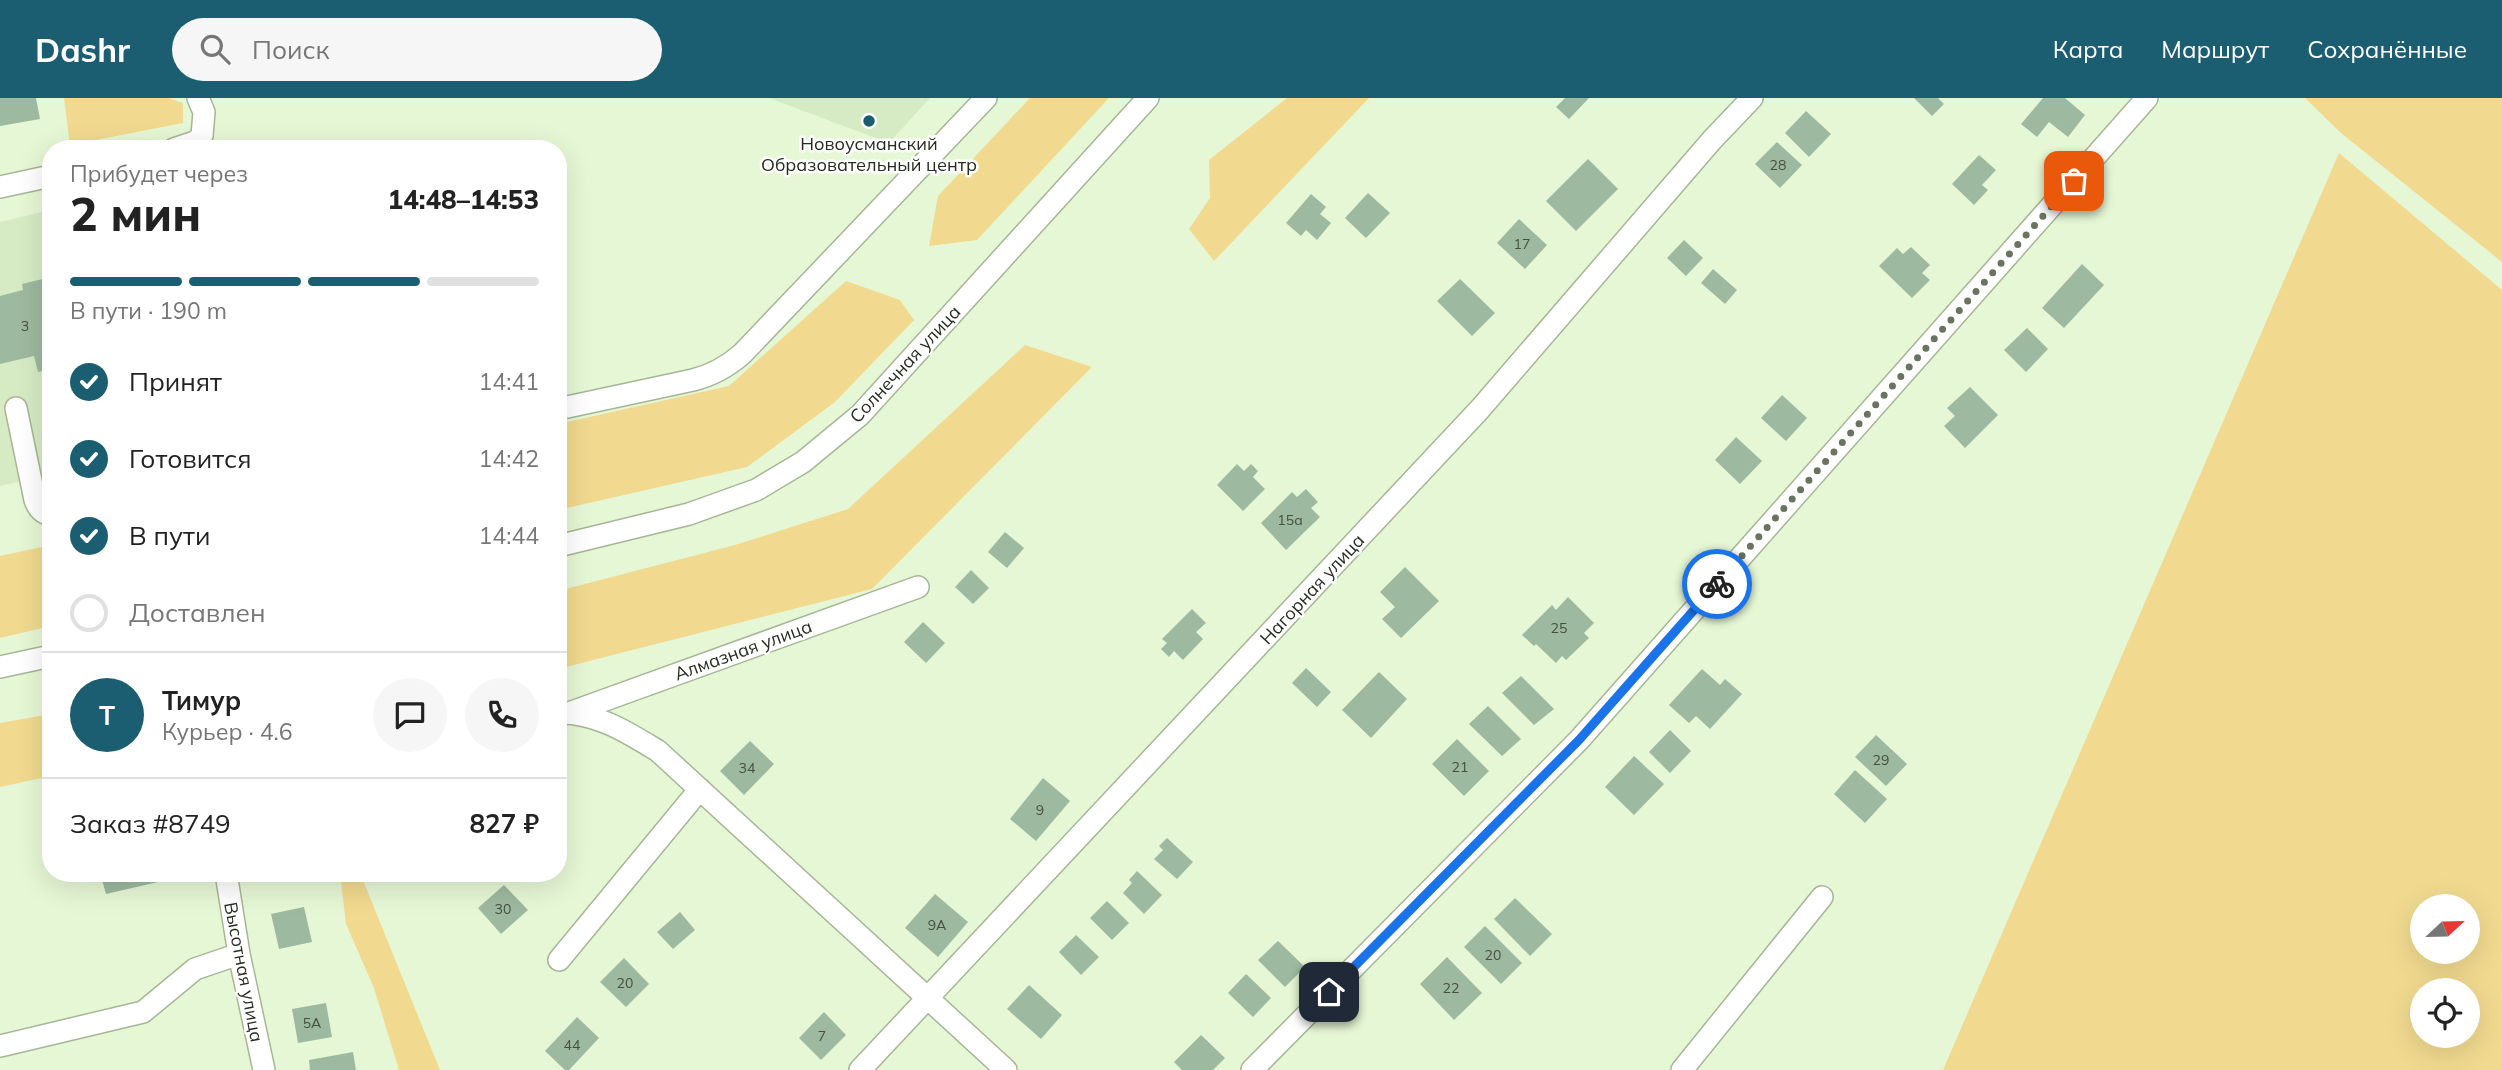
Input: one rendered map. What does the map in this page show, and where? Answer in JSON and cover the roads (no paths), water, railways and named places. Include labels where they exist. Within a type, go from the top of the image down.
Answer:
[{"type":"street","points":[[197,140],[202,136],[204,113],[198,98]]},
{"type":"street","points":[[567,407],[693,380],[726,367],[742,354],[986,98]]},
{"type":"street","name":"Солнечная улица","points":[[567,543],[689,514],[756,490],[803,462],[860,415],[1148,98]]},
{"type":"street","name":"Нагорная улица","points":[[860,1070],[1480,409],[1712,140],[1752,98]]},
{"type":"street","points":[[1252,1070],[1579,740],[2147,98]]},
{"type":"street","points":[[0,187],[42,178]]},
{"type":"street","points":[[16,408],[35,500],[42,510]]},
{"type":"street","name":"Алмазная улица","points":[[567,712],[918,587]]},
{"type":"street","points":[[0,667],[42,658]]},
{"type":"street","points":[[567,714],[612,723],[658,751],[1006,1070]]},
{"type":"street","points":[[559,960],[700,789]]},
{"type":"street","name":"Высотная улица","points":[[227,882],[239,954],[264,1070]]},
{"type":"street","points":[[1682,1070],[1822,897]]},
{"type":"street","points":[[0,1046],[144,1012],[195,969],[239,954]]},
{"type":"place","name":"Новоусманский Образовательный центр","points":[[869,121]]}]
